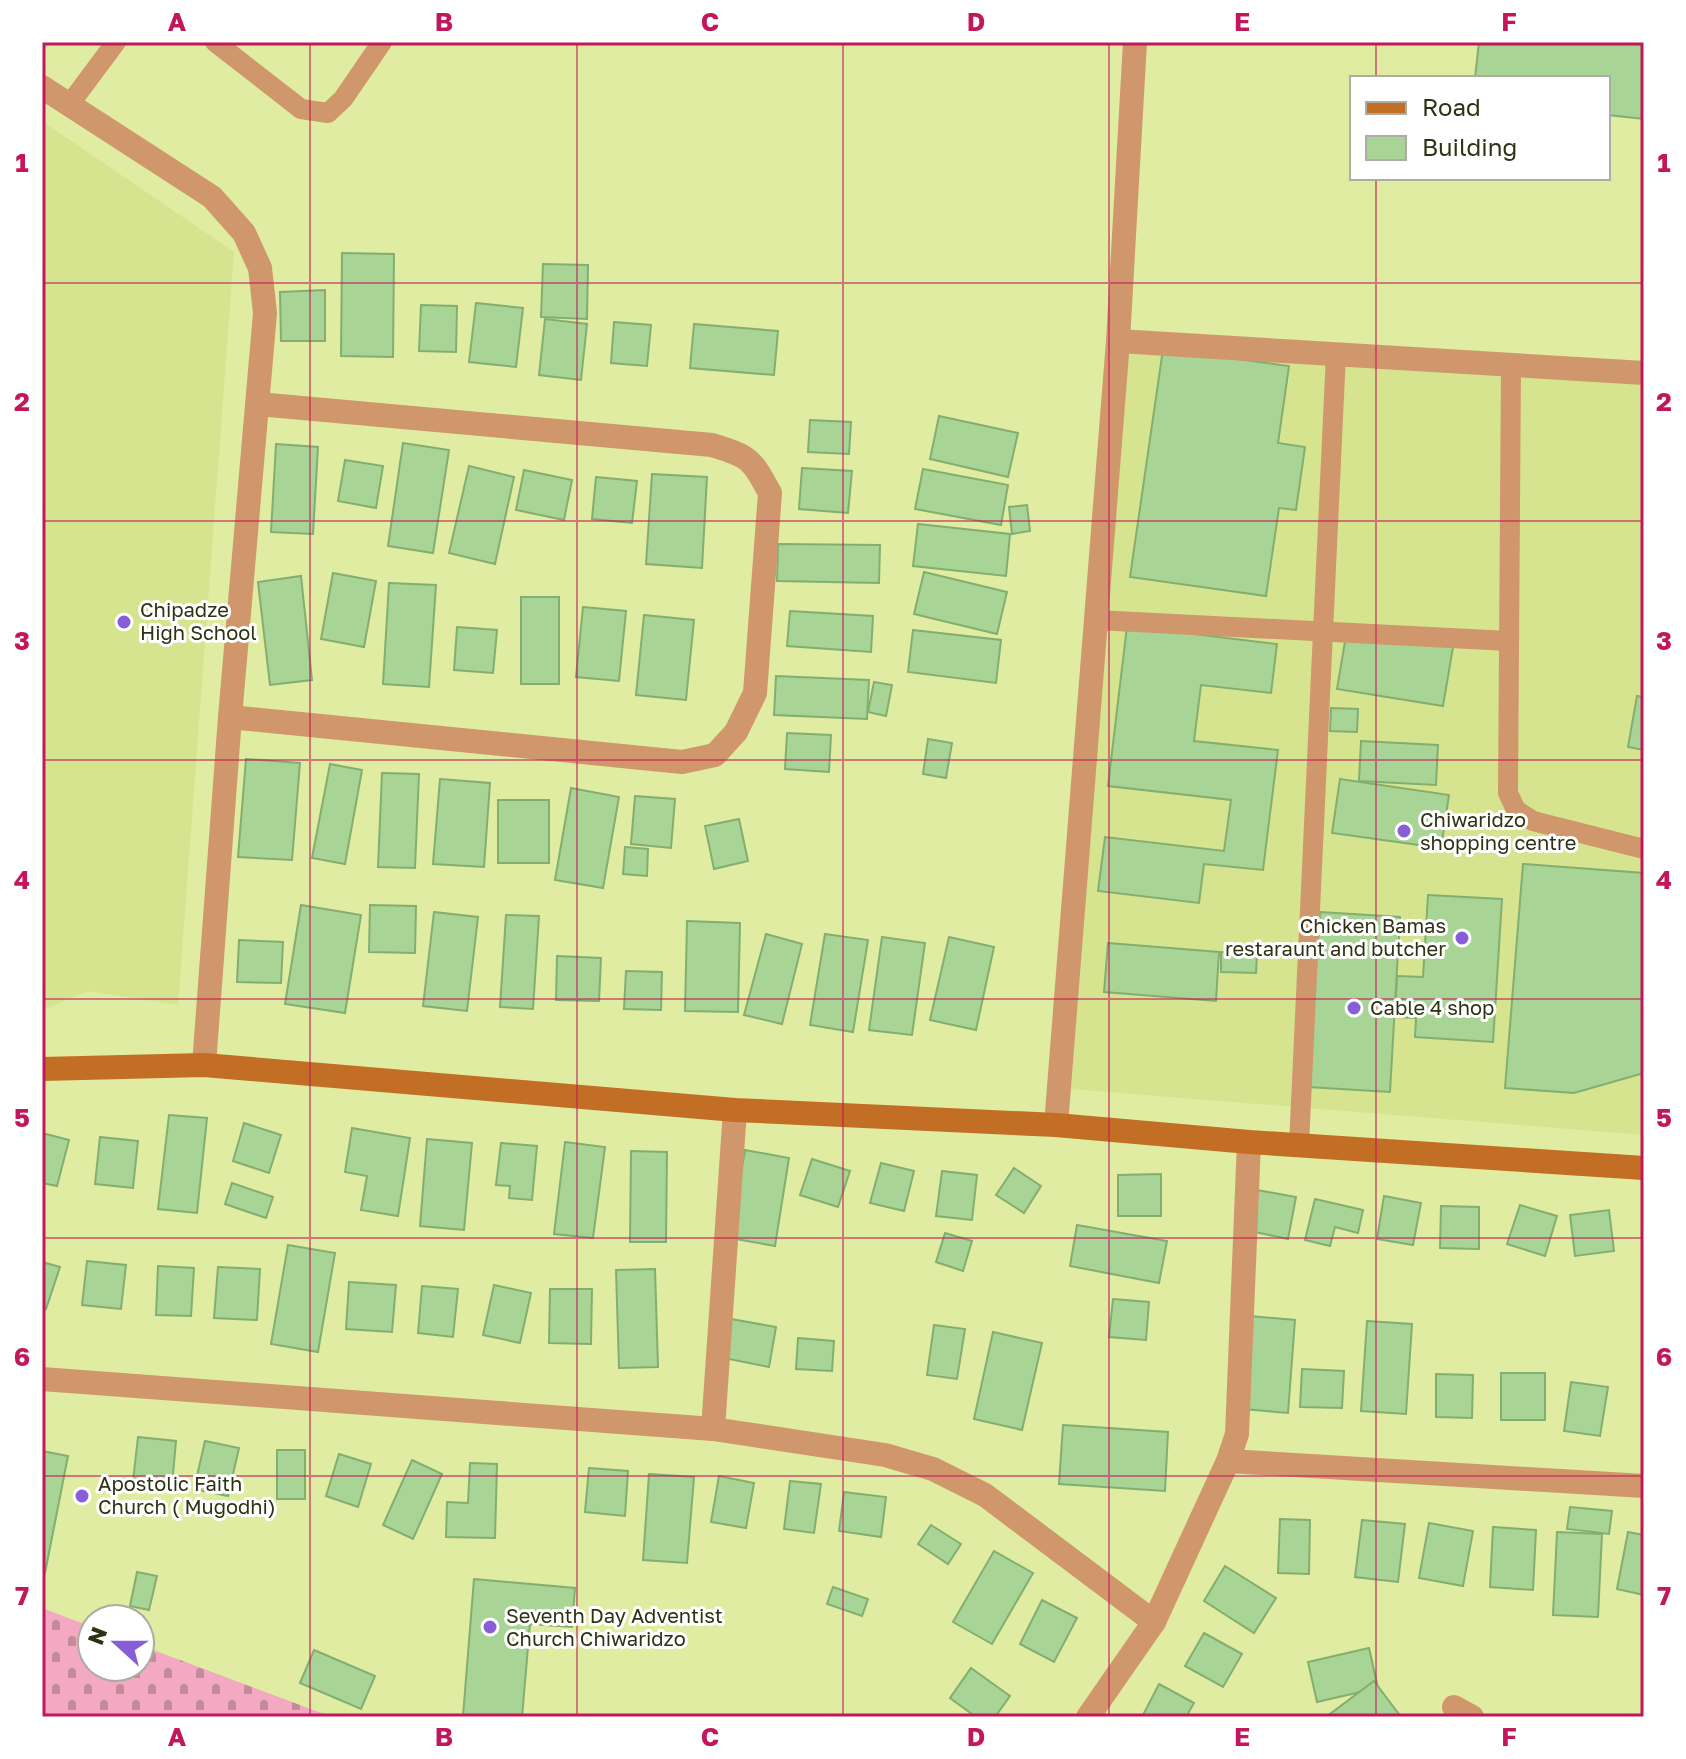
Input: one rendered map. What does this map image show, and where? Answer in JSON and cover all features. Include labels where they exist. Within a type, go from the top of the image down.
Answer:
[{"type":"street","points":[[1056,1125],[1118,341],[1135,42]]},
{"type":"street","points":[[42,87],[212,197],[244,233],[260,268],[265,313],[204,1065]]},
{"type":"street","points":[[1118,341],[1644,373]]},
{"type":"street","points":[[230,717],[682,762],[715,755],[736,732],[755,693],[770,493],[756,466],[742,454],[712,445],[258,404]]},
{"type":"street","points":[[42,1069],[204,1065],[735,1110],[1056,1125],[1249,1142],[1644,1168]]},
{"type":"street","points":[[713,1429],[735,1110]]},
{"type":"street","points":[[1088,1717],[1154,1622],[1228,1461],[1237,1434],[1249,1142]]},
{"type":"street","points":[[42,1379],[713,1429],[885,1455],[933,1469],[985,1495],[1154,1622]]},
{"type":"street","points":[[1228,1461],[1644,1486]]},
{"type":"lane","points":[[69,105],[116,42]]},
{"type":"lane","points":[[215,42],[301,109],[328,113],[343,99],[382,42]]},
{"type":"lane","points":[[1299,1145],[1336,354]]},
{"type":"lane","points":[[1511,365],[1508,793],[1516,810],[1533,821],[1644,849]]},
{"type":"lane","points":[[1096,620],[1509,641]]},
{"type":"shaded area","name":"Chipadze High School","points":[[42,121],[234,252],[178,1005],[87,991],[42,1011]]},
{"type":"shaded area","points":[[1128,336],[1644,385],[1644,1135],[1071,1089]]},
{"type":"green space","points":[[42,1608],[76,1621],[76,1683],[156,1683],[156,1651],[332,1717],[42,1717]]},
{"type":"building","points":[[1479,42],[1644,42],[1644,119],[1610,115],[1610,76],[1475,76]]},
{"type":"building","points":[[342,253],[394,254],[393,357],[341,356]]},
{"type":"building","points":[[543,264],[588,265],[587,319],[541,317]]},
{"type":"building","points":[[325,290],[325,341],[281,341],[280,292]]},
{"type":"building","points":[[476,303],[523,308],[516,367],[469,362]]},
{"type":"building","points":[[421,305],[457,306],[456,352],[419,351]]},
{"type":"building","points":[[545,319],[587,324],[581,380],[539,375]]},
{"type":"building","points":[[614,322],[651,325],[647,366],[611,363]]},
{"type":"building","points":[[694,324],[778,331],[774,375],[690,368]]},
{"type":"building","points":[[1163,349],[1289,366],[1278,443],[1305,447],[1296,510],[1279,508],[1266,596],[1130,577]]},
{"type":"building","points":[[939,416],[1018,433],[1008,477],[930,459]]},
{"type":"building","points":[[810,420],[851,422],[849,454],[808,452]]},
{"type":"building","points":[[403,443],[449,450],[433,553],[388,546]]},
{"type":"building","points":[[276,444],[318,447],[313,534],[271,532]]},
{"type":"building","points":[[345,460],[383,466],[376,508],[338,501]]},
{"type":"building","points":[[469,466],[514,477],[495,564],[449,553]]},
{"type":"building","points":[[802,468],[852,471],[848,513],[799,509]]},
{"type":"building","points":[[923,469],[1008,485],[1001,525],[915,509]]},
{"type":"building","points":[[524,470],[572,480],[564,520],[516,510]]},
{"type":"building","points":[[652,474],[707,477],[702,568],[646,564]]},
{"type":"building","points":[[596,477],[637,481],[632,523],[592,519]]},
{"type":"building","points":[[1027,505],[1030,531],[1012,534],[1009,507]]},
{"type":"building","points":[[918,524],[1010,534],[1006,576],[913,566]]},
{"type":"building","points":[[778,544],[880,545],[879,583],[777,581]]},
{"type":"building","points":[[924,572],[1007,592],[997,634],[914,614]]},
{"type":"building","points":[[333,573],[376,581],[364,647],[321,639]]},
{"type":"building","points":[[301,576],[312,680],[270,685],[258,582]]},
{"type":"building","points":[[389,583],[436,585],[429,687],[383,684]]},
{"type":"building","points":[[521,597],[559,597],[559,684],[521,684]]},
{"type":"building","points":[[583,607],[626,611],[619,681],[576,677]]},
{"type":"building","points":[[790,611],[873,616],[871,652],[787,646]]},
{"type":"building","points":[[644,615],[694,620],[686,700],[636,695]]},
{"type":"building","points":[[1127,626],[1277,644],[1271,693],[1201,685],[1194,741],[1278,750],[1263,870],[1204,864],[1199,903],[1098,891],[1105,837],[1224,851],[1231,800],[1108,786]]},
{"type":"building","points":[[457,627],[497,630],[493,673],[454,670]]},
{"type":"building","points":[[913,630],[1001,640],[996,683],[908,672]]},
{"type":"building","points":[[1347,630],[1453,647],[1443,706],[1337,689]]},
{"type":"building","points":[[776,676],[869,680],[867,719],[774,715]]},
{"type":"building","points":[[874,682],[892,685],[886,716],[868,712]]},
{"type":"building","points":[[1637,696],[1644,697],[1644,750],[1628,747]]},
{"type":"building","points":[[1331,708],[1358,709],[1357,732],[1330,731]]},
{"type":"building","points":[[787,733],[831,735],[829,772],[785,769]]},
{"type":"building","points":[[928,739],[952,743],[946,778],[923,774]]},
{"type":"building","points":[[1361,741],[1438,745],[1436,785],[1359,781]]},
{"type":"building","points":[[246,759],[300,763],[292,860],[238,857]]},
{"type":"building","points":[[330,764],[362,770],[345,864],[312,858]]},
{"type":"building","points":[[382,773],[419,774],[415,868],[378,867]]},
{"type":"building","points":[[440,779],[490,783],[484,867],[433,864]]},
{"type":"building","points":[[1340,779],[1449,795],[1441,848],[1332,833]]},
{"type":"building","points":[[571,788],[619,797],[603,888],[555,880]]},
{"type":"building","points":[[635,796],[675,799],[671,848],[631,844]]},
{"type":"building","points":[[498,800],[549,800],[549,863],[498,863]]},
{"type":"building","points":[[739,819],[748,861],[714,869],[705,826]]},
{"type":"building","points":[[625,847],[648,849],[647,876],[623,874]]},
{"type":"building","points":[[1523,864],[1644,873],[1644,1073],[1574,1093],[1505,1088]]},
{"type":"building","name":"Chicken Bamas restaraunt and butcher","points":[[1428,895],[1502,899],[1493,1042],[1415,1037],[1416,1018],[1395,1017],[1397,976],[1423,977]]},
{"type":"building","points":[[301,905],[361,915],[345,1013],[285,1004]]},
{"type":"building","points":[[370,905],[416,906],[415,953],[369,952]]},
{"type":"building","points":[[434,912],[478,917],[467,1011],[423,1006]]},
{"type":"building","name":"Cable 4 shop","points":[[1320,912],[1400,917],[1390,1092],[1308,1087]]},
{"type":"building","points":[[506,915],[539,916],[533,1009],[500,1007]]},
{"type":"building","points":[[687,921],[740,923],[738,1012],[685,1011]]},
{"type":"building","points":[[766,934],[802,944],[782,1024],[744,1015]]},
{"type":"building","points":[[825,934],[868,940],[853,1032],[810,1025]]},
{"type":"building","points":[[882,937],[925,943],[912,1035],[869,1030]]},
{"type":"building","points":[[949,937],[994,947],[976,1030],[930,1020]]},
{"type":"building","points":[[239,940],[283,942],[281,983],[237,982]]},
{"type":"building","points":[[1108,943],[1219,952],[1216,1001],[1104,992]]},
{"type":"building","points":[[1221,952],[1257,954],[1256,973],[1221,972]]},
{"type":"building","points":[[557,956],[601,958],[599,1001],[556,1000]]},
{"type":"building","points":[[626,971],[662,972],[661,1010],[624,1009]]},
{"type":"building","points":[[169,1115],[207,1118],[197,1213],[158,1209]]},
{"type":"building","points":[[244,1123],[281,1135],[269,1173],[233,1161]]},
{"type":"building","points":[[352,1128],[410,1138],[398,1216],[361,1210],[367,1176],[345,1172]]},
{"type":"building","points":[[42,1133],[69,1140],[57,1186],[42,1183]]},
{"type":"building","points":[[100,1137],[138,1141],[133,1188],[95,1184]]},
{"type":"building","points":[[427,1139],[472,1143],[464,1230],[420,1226]]},
{"type":"building","points":[[565,1142],[605,1147],[593,1238],[554,1234]]},
{"type":"building","points":[[501,1143],[537,1146],[532,1200],[509,1198],[510,1186],[496,1185]]},
{"type":"building","points":[[745,1150],[789,1158],[775,1246],[730,1238]]},
{"type":"building","points":[[631,1151],[667,1152],[666,1242],[630,1242]]},
{"type":"building","points":[[812,1159],[850,1171],[838,1207],[800,1195]]},
{"type":"building","points":[[881,1163],[914,1171],[904,1211],[870,1203]]},
{"type":"building","points":[[1014,1168],[1041,1186],[1024,1213],[996,1195]]},
{"type":"building","points":[[942,1171],[977,1175],[972,1220],[936,1216]]},
{"type":"building","points":[[1161,1174],[1161,1216],[1118,1216],[1118,1175]]},
{"type":"building","points":[[232,1183],[273,1197],[266,1218],[225,1204]]},
{"type":"building","points":[[1257,1190],[1296,1197],[1288,1239],[1250,1231]]},
{"type":"building","points":[[1384,1196],[1421,1203],[1413,1245],[1377,1239]]},
{"type":"building","points":[[1315,1199],[1363,1210],[1358,1233],[1335,1227],[1330,1246],[1305,1240]]},
{"type":"building","points":[[1520,1205],[1557,1216],[1545,1256],[1507,1244]]},
{"type":"building","points":[[1441,1206],[1479,1207],[1479,1249],[1440,1248]]},
{"type":"building","points":[[1609,1210],[1614,1251],[1575,1256],[1570,1215]]},
{"type":"building","points":[[1077,1225],[1167,1241],[1159,1283],[1070,1266]]},
{"type":"building","points":[[945,1233],[972,1241],[963,1271],[936,1262]]},
{"type":"building","points":[[288,1245],[335,1253],[318,1352],[271,1344]]},
{"type":"building","points":[[87,1261],[126,1265],[121,1309],[82,1305]]},
{"type":"building","points":[[42,1262],[60,1267],[46,1309],[42,1308]]},
{"type":"building","points":[[158,1266],[194,1268],[191,1316],[156,1315]]},
{"type":"building","points":[[218,1267],[260,1269],[257,1320],[214,1318]]},
{"type":"building","points":[[655,1269],[658,1367],[619,1368],[616,1270]]},
{"type":"building","points":[[349,1282],[396,1285],[392,1332],[346,1329]]},
{"type":"building","points":[[494,1285],[531,1293],[520,1343],[483,1335]]},
{"type":"building","points":[[422,1286],[458,1289],[453,1337],[418,1333]]},
{"type":"building","points":[[550,1289],[592,1289],[591,1344],[549,1343]]},
{"type":"building","points":[[1113,1299],[1149,1302],[1146,1340],[1109,1337]]},
{"type":"building","points":[[1250,1316],[1295,1320],[1288,1413],[1243,1409]]},
{"type":"building","points":[[731,1319],[776,1327],[769,1367],[724,1358]]},
{"type":"building","points":[[1367,1321],[1412,1324],[1406,1414],[1361,1411]]},
{"type":"building","points":[[934,1325],[965,1329],[957,1379],[927,1375]]},
{"type":"building","points":[[993,1332],[1042,1343],[1022,1430],[974,1419]]},
{"type":"building","points":[[798,1338],[834,1341],[832,1371],[796,1369]]},
{"type":"building","points":[[1302,1369],[1344,1371],[1342,1408],[1300,1407]]},
{"type":"building","points":[[1501,1373],[1545,1373],[1545,1420],[1501,1420]]},
{"type":"building","points":[[1436,1374],[1473,1375],[1472,1418],[1436,1417]]},
{"type":"building","points":[[1571,1382],[1608,1387],[1600,1436],[1564,1431]]},
{"type":"building","points":[[1063,1425],[1168,1432],[1165,1491],[1059,1484]]},
{"type":"building","points":[[138,1437],[176,1441],[172,1485],[133,1481]]},
{"type":"building","points":[[205,1441],[239,1448],[228,1496],[194,1489]]},
{"type":"building","points":[[277,1450],[305,1450],[305,1499],[277,1499]]},
{"type":"building","points":[[42,1451],[68,1456],[45,1573],[42,1572]]},
{"type":"building","points":[[339,1454],[371,1464],[358,1507],[326,1496]]},
{"type":"building","points":[[412,1460],[442,1474],[413,1539],[383,1525]]},
{"type":"building","points":[[470,1463],[497,1464],[495,1538],[446,1537],[447,1502],[468,1503]]},
{"type":"building","points":[[589,1468],[628,1471],[625,1516],[585,1512]]},
{"type":"building","points":[[649,1474],[694,1477],[687,1563],[643,1560]]},
{"type":"building","points":[[719,1476],[754,1483],[746,1528],[711,1522]]},
{"type":"building","points":[[790,1481],[821,1484],[814,1533],[784,1529]]},
{"type":"building","points":[[844,1492],[886,1497],[881,1537],[839,1531]]},
{"type":"building","points":[[1570,1507],[1612,1511],[1609,1534],[1567,1529]]},
{"type":"building","points":[[1280,1519],[1310,1520],[1309,1574],[1278,1573]]},
{"type":"building","points":[[1362,1520],[1405,1524],[1398,1582],[1355,1577]]},
{"type":"building","points":[[1429,1523],[1473,1531],[1463,1586],[1419,1578]]},
{"type":"building","points":[[931,1525],[961,1544],[948,1564],[918,1544]]},
{"type":"building","points":[[1493,1527],[1536,1530],[1533,1590],[1490,1587]]},
{"type":"building","points":[[1557,1532],[1602,1534],[1598,1617],[1553,1615]]},
{"type":"building","points":[[1628,1532],[1644,1535],[1644,1595],[1617,1589]]},
{"type":"building","points":[[994,1551],[1033,1573],[992,1644],[953,1622]]},
{"type":"building","points":[[1225,1566],[1276,1598],[1254,1633],[1204,1601]]},
{"type":"building","points":[[137,1572],[157,1576],[151,1603],[131,1603]]},
{"type":"building","points":[[474,1579],[575,1588],[572,1627],[530,1624],[522,1717],[463,1716]]},
{"type":"building","points":[[833,1587],[868,1599],[862,1616],[827,1604]]},
{"type":"building","points":[[1042,1600],[1077,1618],[1054,1662],[1020,1644]]},
{"type":"building","points":[[1204,1633],[1242,1654],[1223,1687],[1185,1666]]},
{"type":"building","points":[[1369,1648],[1378,1688],[1317,1702],[1308,1662]]},
{"type":"building","points":[[314,1650],[375,1676],[361,1709],[300,1683]]},
{"type":"building","points":[[971,1668],[1010,1696],[995,1717],[976,1717],[950,1698]]},
{"type":"building","points":[[1374,1681],[1401,1717],[1326,1717]]},
{"type":"building","points":[[1159,1684],[1194,1703],[1186,1717],[1142,1717]]},
{"type":"place","name":"Chipadze High School","points":[[124,622]]},
{"type":"place","name":"Chiwaridzo shopping centre","points":[[1404,831]]},
{"type":"place","name":"Chicken Bamas restaraunt and butcher","points":[[1462,938]]},
{"type":"place","name":"Cable 4 shop","points":[[1354,1008]]},
{"type":"place","name":"Apostolic Faith Church ( Mugodhi)","points":[[82,1496]]},
{"type":"place","name":"Seventh Day Adventist Church Chiwaridzo","points":[[490,1627]]}]
